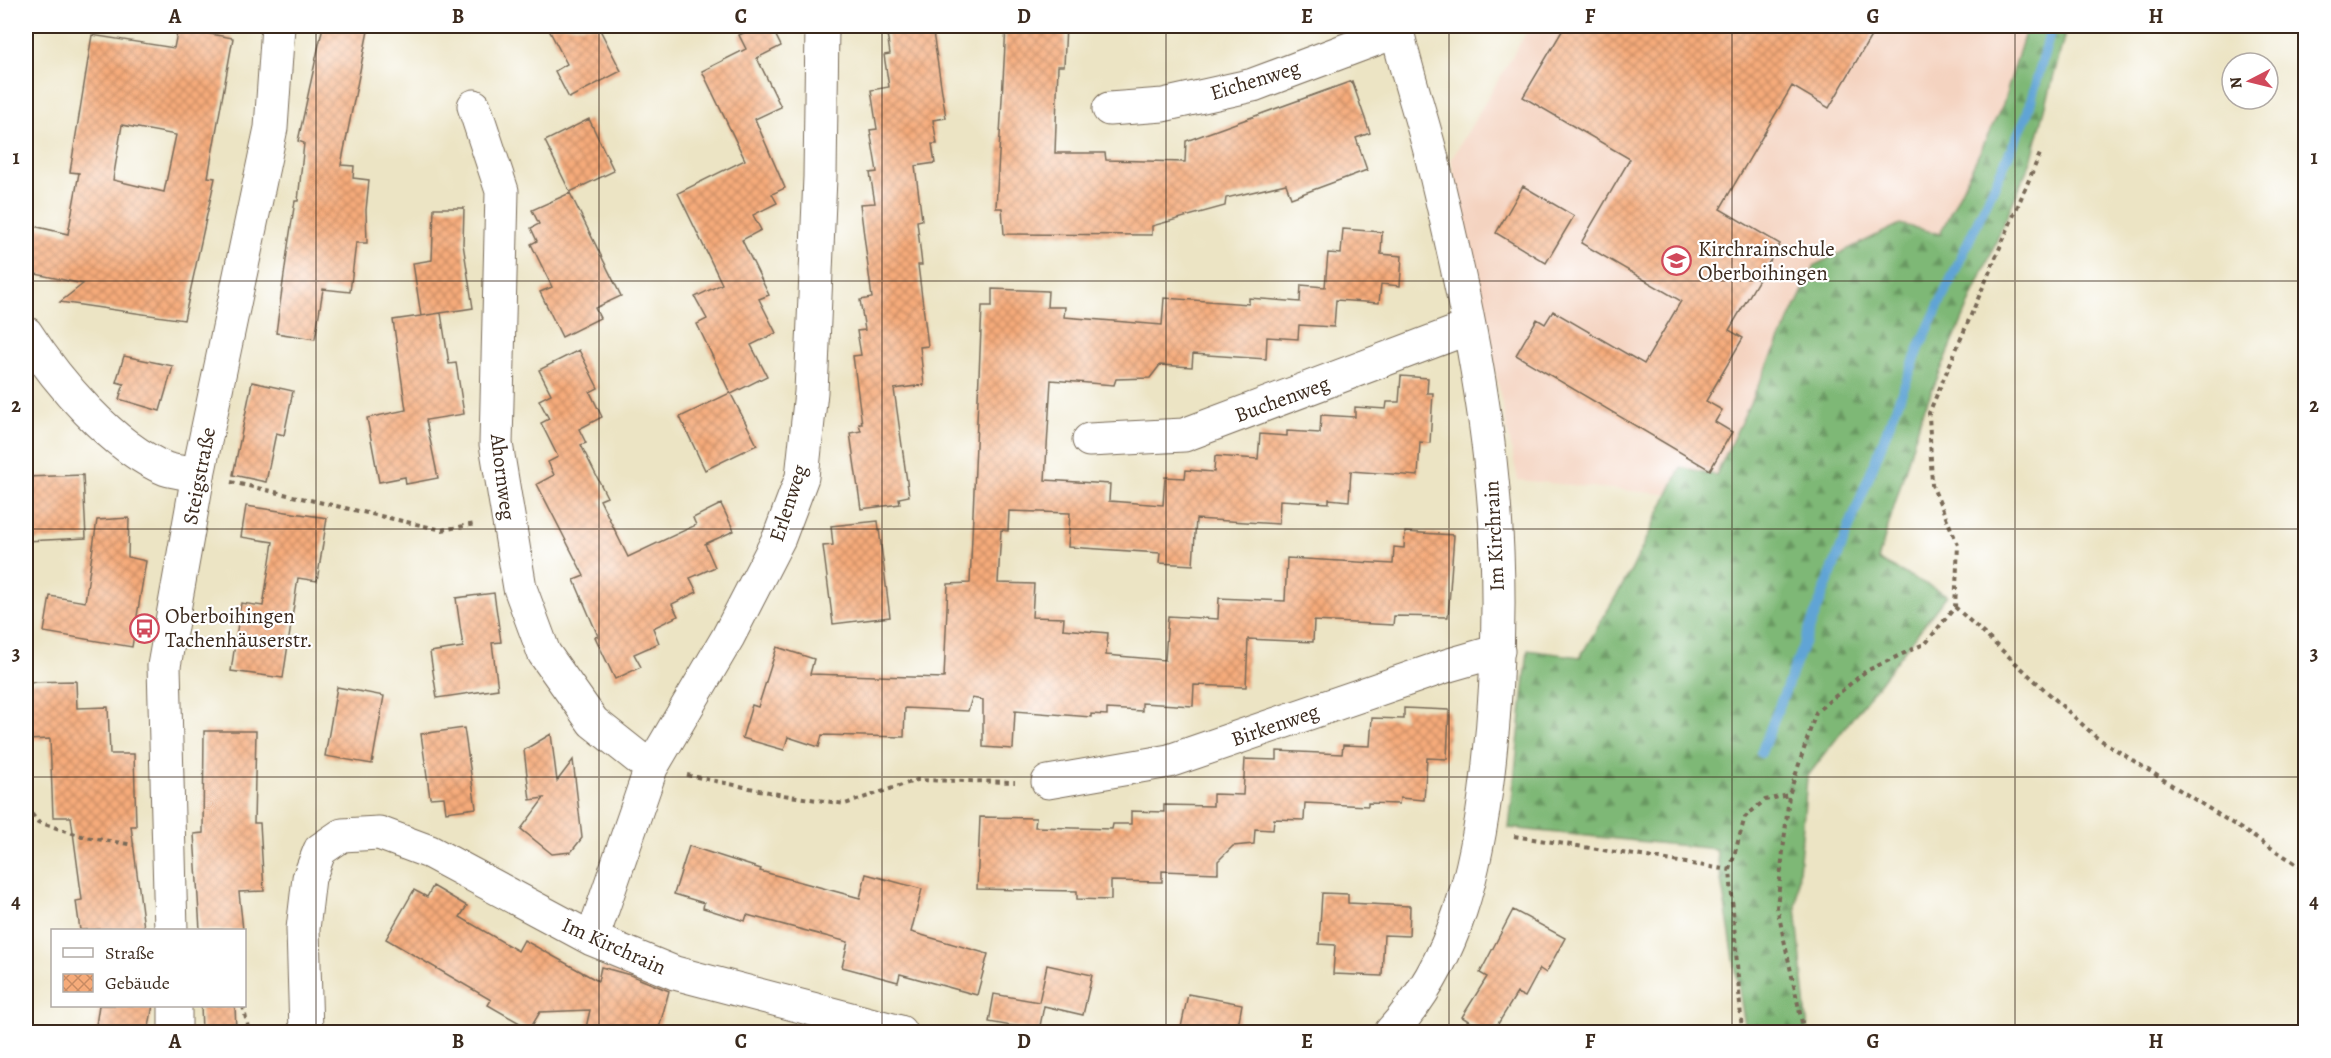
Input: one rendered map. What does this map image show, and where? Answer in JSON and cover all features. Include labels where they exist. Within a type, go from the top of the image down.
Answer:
[{"type":"street","name":"Steigstraße","points":[[171,929],[167,851],[164,666],[198,476],[271,128],[278,26]]},
{"type":"street","name":"Erlenweg","points":[[592,939],[651,768],[728,637],[779,538],[802,477],[812,392],[820,177],[822,26]]},
{"type":"street","name":"Eichenweg","points":[[1109,109],[1163,105],[1253,85],[1397,28]]},
{"type":"street","name":"Im Kirchrain","points":[[1391,1032],[1413,1009],[1447,948],[1471,884],[1481,831],[1498,651],[1498,552],[1490,458],[1468,328],[1434,166],[1397,28]]},
{"type":"street","name":"Ahornweg","points":[[474,106],[502,191],[496,444],[520,588],[544,653],[593,722],[651,768]]},
{"type":"street","name":"Buchenweg","points":[[1089,440],[1184,435],[1468,328]]},
{"type":"street","points":[[26,333],[44,362],[127,446],[167,469],[198,476]]},
{"type":"street","name":"Birkenweg","points":[[1048,782],[1169,761],[1449,665],[1498,651]]},
{"type":"street","name":"Im Kirchrain","points":[[306,1032],[303,929],[309,878],[320,850],[342,835],[379,833],[430,852],[592,939],[675,972],[900,1032]]},
{"type":"street","points":[[175,1007],[175,1032]]},
{"type":"path","points":[[1804,1032],[1777,907],[1789,795],[1816,712],[1866,671],[1926,643],[1955,607],[1958,546],[1932,485],[1929,413],[2040,154]]},
{"type":"path","points":[[198,476],[266,488],[442,530],[508,519]]},
{"type":"path","points":[[1955,607],[2096,737],[2306,870]]},
{"type":"path","points":[[651,768],[783,795],[845,804],[916,780],[1048,782]]},
{"type":"path","points":[[1742,1032],[1730,870],[1745,817],[1765,800],[1789,795]]},
{"type":"path","points":[[26,807],[38,822],[86,837],[167,851]]},
{"type":"path","points":[[1481,831],[1730,870]]},
{"type":"path","points":[[243,1007],[249,1032]]},
{"type":"shaded area","name":"Kirchrainschule Oberboihingen","points":[[1530,26],[2035,26],[1946,245],[1714,499],[1518,480],[1451,160]]},
{"type":"green space","points":[[2027,26],[2067,26],[2032,158],[1922,414],[1878,560],[1947,595],[1807,777],[1796,907],[1808,1032],[1746,1032],[1716,849],[1509,828],[1528,650],[1580,657],[1631,571],[1681,467],[1716,475],[1815,265],[1900,224],[1940,234],[2003,104]]},
{"type":"building","points":[[323,26],[369,26],[341,165],[354,166],[353,178],[369,180],[366,210],[367,243],[356,243],[350,292],[323,289],[315,339],[276,333],[295,201],[298,201],[304,143],[298,141]]},
{"type":"building","points":[[547,26],[598,26],[621,71],[569,98],[555,71],[567,64]]},
{"type":"building","points":[[758,26],[771,26],[781,46],[757,58],[781,107],[755,119],[785,188],[772,194],[777,203],[753,215],[761,230],[742,240],[769,295],[759,299],[776,333],[751,345],[767,376],[731,394],[757,445],[705,470],[680,417],[730,393],[697,324],[707,319],[695,297],[722,284],[678,193],[745,160],[702,71],[746,49],[739,35]]},
{"type":"building","points":[[886,26],[932,26],[946,118],[933,120],[937,144],[932,144],[935,163],[915,166],[922,220],[917,221],[922,265],[918,265],[928,346],[920,347],[924,385],[894,389],[909,496],[899,498],[900,504],[861,509],[850,433],[861,431],[859,424],[862,424],[853,356],[861,355],[857,331],[865,330],[860,300],[872,298],[860,204],[875,203],[870,173],[877,172],[870,130],[877,129],[871,90],[889,87],[884,55],[890,54]]},
{"type":"building","points":[[1006,26],[1066,26],[1064,66],[1058,66],[1055,153],[1105,153],[1106,160],[1185,162],[1186,141],[1352,81],[1370,133],[1356,138],[1367,170],[1291,198],[1286,184],[1226,198],[1225,206],[1152,226],[1152,235],[1004,234],[1002,208],[996,208]]},
{"type":"building","points":[[1565,26],[1877,26],[1829,108],[1792,86],[1720,209],[1780,244],[1729,330],[1743,338],[1706,401],[1722,410],[1715,422],[1732,432],[1710,470],[1516,355],[1537,319],[1545,324],[1553,311],[1644,364],[1681,301],[1581,243],[1630,159],[1523,97]]},
{"type":"building","points":[[178,28],[233,38],[208,177],[215,178],[184,320],[60,302],[83,284],[26,272],[26,243],[29,225],[68,234],[79,173],[70,172],[92,35],[174,48]],"holes":[[[122,125],[176,135],[164,192],[113,180]]]},
{"type":"building","points":[[589,119],[614,171],[570,192],[545,141]]},
{"type":"building","points":[[1523,186],[1574,216],[1546,263],[1496,233]]},
{"type":"building","points":[[570,193],[621,296],[595,308],[600,318],[562,337],[540,292],[552,287],[531,244],[537,241],[531,228],[539,224],[532,210]]},
{"type":"building","points":[[434,208],[464,208],[463,244],[473,308],[421,316],[413,263],[432,260]]},
{"type":"building","points":[[1343,229],[1382,232],[1381,254],[1402,256],[1400,286],[1381,284],[1379,303],[1336,300],[1334,327],[1299,325],[1298,339],[1267,337],[1266,359],[1193,354],[1192,367],[1160,365],[1150,378],[1116,379],[1114,385],[1051,380],[1045,480],[1110,484],[1109,501],[1163,505],[1165,477],[1185,478],[1186,470],[1214,472],[1215,456],[1258,459],[1260,434],[1287,436],[1287,431],[1320,433],[1321,415],[1355,417],[1355,407],[1386,409],[1387,402],[1399,402],[1401,376],[1428,378],[1427,393],[1433,393],[1430,443],[1420,442],[1418,476],[1351,471],[1349,501],[1329,499],[1329,503],[1280,500],[1279,524],[1196,519],[1193,565],[1159,563],[1160,553],[1068,547],[1070,513],[1009,511],[1008,531],[1001,530],[998,583],[1034,584],[1032,617],[1064,618],[1063,629],[1108,633],[1106,655],[1165,660],[1168,616],[1218,619],[1219,598],[1285,601],[1287,558],[1393,564],[1394,547],[1404,548],[1405,532],[1454,535],[1448,617],[1394,616],[1393,625],[1314,621],[1313,642],[1248,639],[1246,687],[1194,685],[1193,706],[1142,703],[1142,711],[1107,709],[1107,715],[1091,714],[1091,717],[1015,711],[1013,749],[983,747],[983,700],[972,698],[968,711],[905,708],[904,737],[822,735],[819,747],[788,737],[784,750],[742,738],[752,705],[758,707],[777,647],[814,659],[810,674],[944,678],[948,584],[970,583],[982,306],[992,306],[992,289],[1048,291],[1047,307],[1065,307],[1064,317],[1162,325],[1164,298],[1249,304],[1249,298],[1300,302],[1301,285],[1325,287],[1328,253],[1341,254]]},
{"type":"building","points":[[441,313],[449,364],[456,363],[464,414],[426,420],[438,478],[406,484],[405,477],[379,482],[367,418],[406,410],[393,320]]},
{"type":"building","points":[[579,350],[598,388],[590,392],[602,417],[579,429],[586,443],[581,445],[607,497],[600,500],[628,557],[696,525],[693,518],[721,504],[734,531],[705,544],[715,567],[690,578],[697,592],[672,604],[678,616],[653,628],[659,643],[634,654],[641,667],[615,679],[595,637],[598,636],[574,580],[584,576],[537,484],[554,475],[548,462],[558,457],[541,423],[549,419],[539,400],[551,394],[539,370]]},
{"type":"building","points":[[124,356],[173,366],[160,411],[119,399],[124,384],[116,382]]},
{"type":"building","points":[[252,382],[293,391],[284,435],[276,433],[266,482],[233,475]]},
{"type":"building","points":[[83,475],[86,538],[26,541],[26,477]]},
{"type":"building","points":[[246,506],[327,518],[317,581],[298,578],[283,678],[231,671],[241,603],[263,606],[273,542],[241,537]]},
{"type":"building","points":[[129,518],[128,557],[146,561],[132,647],[44,632],[50,596],[85,602],[97,520]]},
{"type":"building","points":[[878,521],[890,617],[833,624],[823,546],[833,545],[831,526]]},
{"type":"building","points":[[494,593],[501,642],[492,643],[498,689],[437,698],[430,652],[463,647],[456,598]]},
{"type":"building","points":[[76,681],[77,708],[108,707],[110,754],[134,754],[136,826],[131,826],[144,928],[80,929],[76,901],[82,900],[71,817],[53,817],[50,739],[26,740],[26,682]]},
{"type":"building","points":[[337,687],[384,696],[372,764],[325,756]]},
{"type":"building","points":[[1404,708],[1449,710],[1447,759],[1427,758],[1424,800],[1400,798],[1399,804],[1368,803],[1368,806],[1305,803],[1304,820],[1274,819],[1273,830],[1255,829],[1254,844],[1233,846],[1218,861],[1218,873],[1162,871],[1162,882],[1111,881],[1111,900],[1077,899],[1077,891],[977,889],[980,817],[1036,818],[1035,827],[1112,829],[1113,824],[1131,824],[1131,811],[1164,812],[1164,805],[1213,806],[1213,794],[1243,795],[1245,759],[1277,760],[1277,751],[1342,754],[1343,745],[1370,746],[1372,718],[1404,719]]},
{"type":"building","points":[[464,728],[476,808],[446,812],[444,797],[430,798],[421,734]]},
{"type":"building","points":[[204,731],[256,731],[254,823],[260,823],[264,891],[239,892],[243,929],[200,929],[194,834],[203,833]]},
{"type":"building","points":[[551,734],[557,781],[573,760],[582,838],[571,852],[552,854],[521,829],[544,798],[530,800],[524,750]]},
{"type":"building","points":[[689,846],[761,869],[760,871],[860,898],[866,874],[922,889],[911,932],[988,954],[977,995],[900,974],[898,982],[842,967],[848,942],[747,915],[745,921],[703,908],[704,903],[674,894]]},
{"type":"building","points":[[433,886],[467,906],[460,917],[518,951],[524,940],[598,981],[601,967],[630,975],[669,991],[658,1032],[585,1032],[590,1010],[540,1012],[530,1029],[488,1005],[491,1000],[386,939],[414,890],[427,897]]},
{"type":"building","points":[[1322,893],[1348,894],[1348,903],[1410,906],[1409,936],[1384,935],[1382,976],[1333,974],[1335,945],[1319,944]]},
{"type":"building","points":[[1513,910],[1565,938],[1546,973],[1540,969],[1525,997],[1517,993],[1493,1032],[1486,1032],[1462,1017],[1487,977],[1480,973]]},
{"type":"building","points":[[1047,965],[1092,975],[1083,1015],[1044,1006],[1039,1031],[989,1022],[994,994],[1039,1002]]},
{"type":"building","points":[[1188,994],[1242,1004],[1237,1032],[1180,1032]]},
{"type":"building","points":[[99,1007],[153,1007],[148,1032],[95,1032]]},
{"type":"building","points":[[201,1007],[235,1007],[236,1032],[202,1032]]},
{"type":"waterway","points":[[1761,753],[1920,346],[2027,115],[2052,26]]},
{"type":"place","name":"Kirchrainschule Oberboihingen","points":[[1677,261]]},
{"type":"place","name":"Oberboihingen Tachenhäuserstr.","points":[[144,628]]}]
